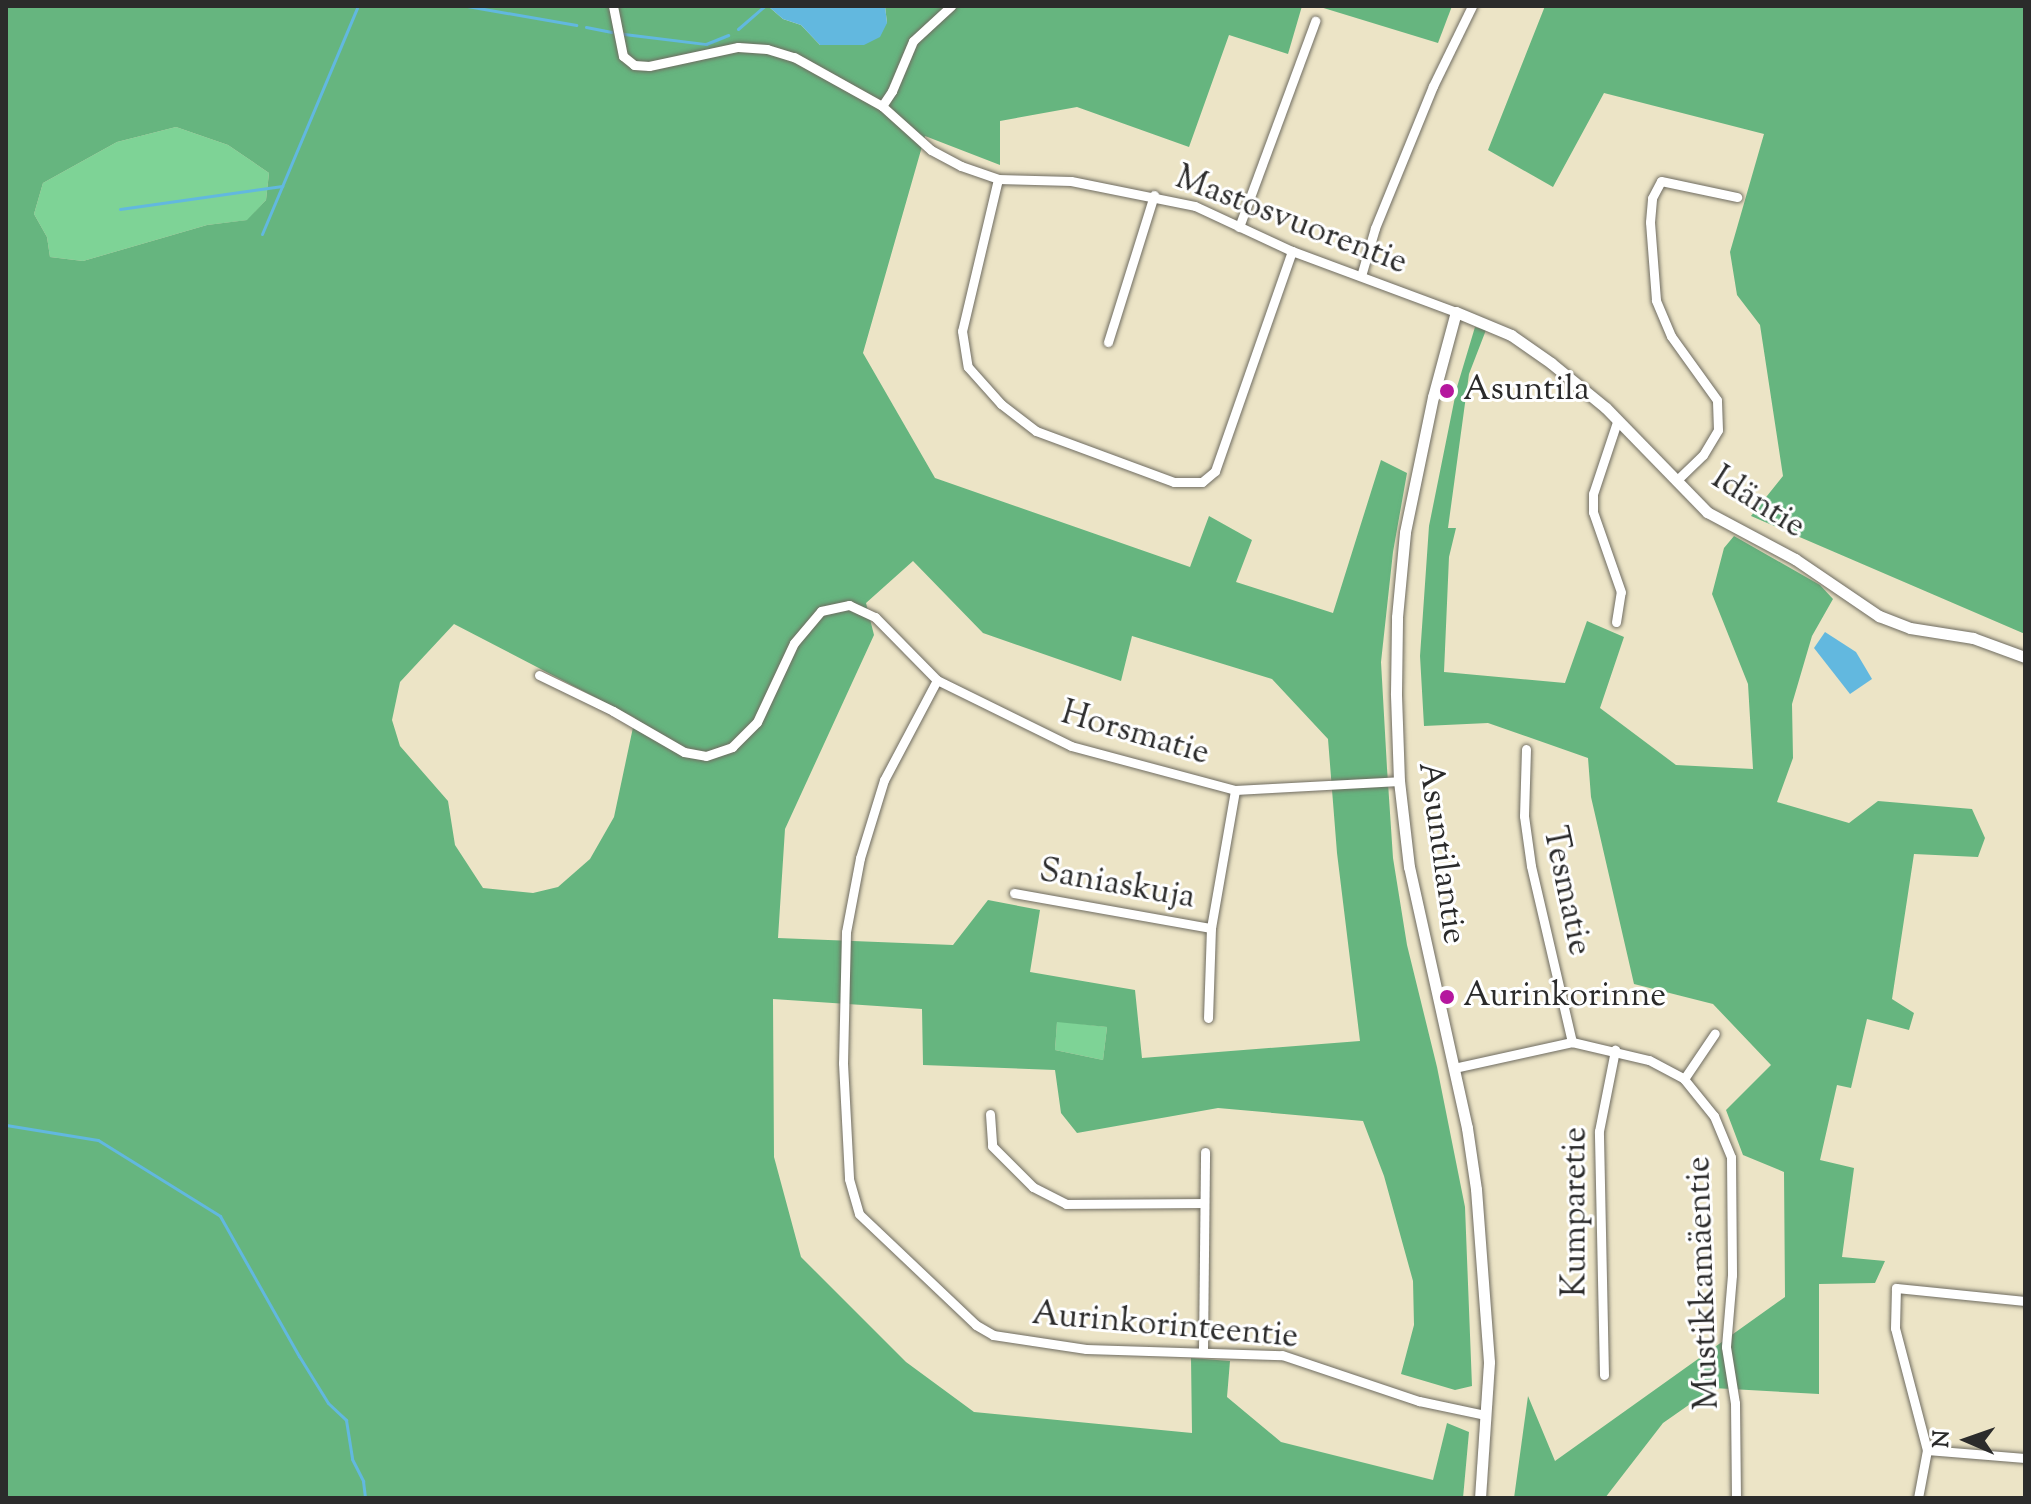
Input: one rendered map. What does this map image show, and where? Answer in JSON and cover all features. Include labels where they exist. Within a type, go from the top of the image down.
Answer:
[{"type":"street","name":"Mastosvuorentie","points":[[613,6],[623,56],[634,65],[649,66],[738,47],[767,49],[794,57],[882,106],[931,150],[961,166],[998,179],[1071,181],[1154,195],[1195,206],[1292,251],[1456,312]]},
{"type":"street","points":[[882,106],[892,91],[913,41],[951,6]]},
{"type":"street","points":[[1361,276],[1375,228],[1433,86],[1472,6]]},
{"type":"street","points":[[1239,227],[1315,21]]},
{"type":"street","points":[[998,179],[962,331],[968,367],[1001,404],[1036,431],[1174,482],[1202,482],[1215,471],[1292,251]]},
{"type":"street","points":[[1676,481],[1703,455],[1718,430],[1717,400],[1671,336],[1656,300],[1650,222],[1652,198],[1661,181],[1737,197]]},
{"type":"street","points":[[1108,342],[1154,195]]},
{"type":"street","name":"Idäntie","points":[[1456,312],[1511,335],[1551,363],[1606,408],[1707,512],[1795,559],[1879,616],[1910,628],[1973,638],[2025,657]]},
{"type":"street","name":"Asuntilantie","points":[[1456,312],[1430,409],[1405,532],[1397,617],[1399,781],[1415,907],[1454,1068],[1476,1189],[1489,1362],[1480,1498]]},
{"type":"street","points":[[1616,622],[1621,592],[1593,512],[1593,494],[1617,422]]},
{"type":"street","name":"Horsmatie","points":[[539,675],[613,711],[684,752],[706,756],[732,747],[757,722],[794,643],[821,611],[849,605],[875,617],[937,680],[1071,746],[1235,790],[1399,781]]},
{"type":"street","name":"Aurinkorinteentie","points":[[937,680],[884,780],[860,858],[846,932],[843,1063],[849,1179],[859,1214],[976,1325],[993,1335],[1086,1349],[1203,1350],[1282,1355],[1419,1401],[1485,1415]]},
{"type":"street","name":"Tesmatie","points":[[1526,749],[1524,816],[1531,866],[1572,1042]]},
{"type":"street","points":[[1208,1018],[1211,928],[1235,790]]},
{"type":"street","name":"Saniaskuja","points":[[1014,893],[1211,928]]},
{"type":"street","points":[[1684,1079],[1715,1033]]},
{"type":"street","name":"Mustikkamäentie","points":[[1454,1068],[1572,1042],[1649,1060],[1684,1079],[1714,1116],[1731,1157],[1732,1275],[1726,1347],[1735,1403],[1736,1498]]},
{"type":"street","name":"Kumparetie","points":[[1604,1375],[1599,1131],[1615,1050]]},
{"type":"street","points":[[990,1114],[992,1146],[1033,1187],[1066,1204],[1203,1203]]},
{"type":"street","points":[[1203,1350],[1205,1152]]},
{"type":"street","points":[[1918,1498],[1927,1450],[1895,1328],[1896,1288],[2025,1301]]},
{"type":"street","points":[[1927,1450],[2025,1458]]},
{"type":"green space","points":[[6,6],[768,6],[783,19],[801,25],[820,45],[887,23],[885,6],[1302,6],[1288,54],[1229,35],[1189,147],[1077,107],[1000,121],[1000,165],[925,136],[863,353],[935,478],[1190,567],[1209,516],[1252,540],[1236,582],[1333,613],[1381,460],[1407,473],[1393,552],[1381,662],[1393,858],[1407,945],[1437,1067],[1465,1207],[1472,1386],[1455,1390],[1401,1374],[1414,1325],[1413,1281],[1384,1176],[1363,1121],[1218,1108],[1077,1133],[1061,1113],[1055,1070],[923,1065],[922,1009],[773,999],[774,1157],[801,1257],[906,1362],[974,1412],[1192,1433],[1191,1358],[1230,1361],[1227,1397],[1281,1442],[1433,1480],[1447,1423],[1469,1432],[1463,1498],[6,1498]],"holes":[[[176,127],[228,145],[269,173],[266,200],[247,220],[207,225],[83,261],[50,257],[47,237],[34,214],[43,183],[117,142]],[[913,561],[983,633],[1121,681],[1132,636],[1272,679],[1328,739],[1337,853],[1360,1041],[1142,1058],[1135,990],[1030,972],[1040,910],[988,900],[953,945],[778,938],[785,829],[874,635],[866,603]],[[454,624],[635,718],[614,817],[590,859],[558,887],[533,893],[483,888],[455,845],[448,801],[400,746],[392,720],[400,682]],[[1057,1022],[1107,1027],[1103,1060],[1055,1050]]]},
{"type":"green space","points":[[1317,6],[1452,6],[1438,43]]},
{"type":"green space","points":[[1545,6],[2025,6],[2025,634],[1751,516],[1783,476],[1760,325],[1737,295],[1730,252],[1764,134],[1604,93],[1553,187],[1488,150]]},
{"type":"green space","points":[[176,127],[228,145],[269,173],[266,200],[248,220],[207,225],[83,261],[50,257],[47,237],[34,214],[43,183],[117,142]]},
{"type":"green space","points":[[1475,327],[1486,330],[1469,374],[1448,528],[1456,528],[1449,557],[1444,672],[1565,683],[1587,621],[1624,637],[1600,708],[1676,765],[1753,769],[1748,684],[1712,594],[1724,548],[1734,536],[1820,585],[1833,599],[1812,636],[1792,704],[1793,758],[1777,802],[1849,823],[1878,801],[1972,809],[1985,838],[1978,857],[1914,854],[1892,999],[1914,1013],[1909,1030],[1867,1019],[1851,1088],[1837,1085],[1820,1160],[1854,1168],[1842,1257],[1885,1261],[1875,1283],[1819,1284],[1819,1394],[1713,1388],[1663,1423],[1605,1498],[1514,1498],[1528,1396],[1555,1461],[1785,1297],[1784,1172],[1743,1155],[1726,1110],[1771,1065],[1713,1004],[1634,984],[1591,797],[1588,758],[1488,723],[1424,726],[1420,656],[1429,526],[1457,387]]},
{"type":"green space","points":[[1057,1021],[1107,1027],[1103,1060],[1055,1050]]},
{"type":"water","points":[[768,6],[885,6],[887,23],[880,37],[864,45],[820,45],[801,25],[783,19]]},
{"type":"water","points":[[1825,632],[1856,652],[1872,679],[1850,694],[1814,648]]},
{"type":"waterway","points":[[467,6],[576,25]]},
{"type":"waterway","points":[[738,29],[764,6]]},
{"type":"waterway","points":[[262,234],[357,8]]},
{"type":"waterway","points":[[586,27],[612,32]]},
{"type":"waterway","points":[[624,34],[706,44],[728,35]]},
{"type":"waterway","points":[[120,209],[282,186]]},
{"type":"waterway","points":[[6,1125],[98,1140],[220,1216],[328,1403],[346,1420],[352,1459],[363,1481],[365,1498]]},
{"type":"place","name":"Asuntila","points":[[1447,391]]},
{"type":"place","name":"Aurinkorinne","points":[[1447,997]]}]
